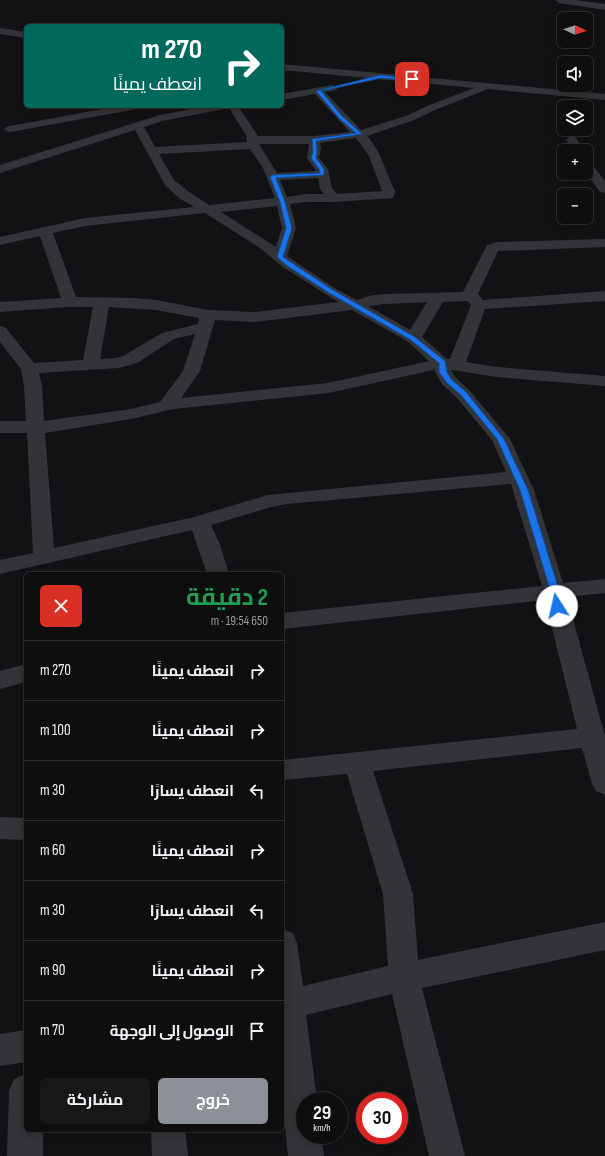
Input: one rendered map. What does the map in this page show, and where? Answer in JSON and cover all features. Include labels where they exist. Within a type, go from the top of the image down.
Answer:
[{"type":"street","points":[[559,0],[605,7]]},
{"type":"street","points":[[0,31],[24,35]]},
{"type":"street","points":[[284,67],[605,97]]},
{"type":"street","points":[[284,97],[318,91],[381,77]]},
{"type":"street","points":[[151,151],[253,142],[314,140],[360,134],[410,118],[431,108],[488,86]]},
{"type":"street","points":[[0,241],[85,222],[282,202],[306,198],[334,198],[389,194],[374,152],[360,134],[341,117],[318,91]]},
{"type":"street","points":[[10,128],[126,108]]},
{"type":"street","points":[[139,108],[151,151],[169,182],[184,195],[265,245],[288,264],[331,292],[413,338],[449,364]]},
{"type":"street","points":[[0,169],[170,116],[214,108]]},
{"type":"street","points":[[234,108],[249,129],[253,142],[269,168],[282,202],[289,228],[280,257]]},
{"type":"street","points":[[314,140],[315,152],[313,158],[322,169],[326,189],[334,198]]},
{"type":"street","points":[[572,140],[574,144]]},
{"type":"street","points":[[273,177],[323,174]]},
{"type":"street","points":[[593,174],[605,189]]},
{"type":"street","points":[[45,231],[57,256],[58,266],[70,302]]},
{"type":"street","points":[[605,243],[498,246],[492,248],[474,301],[449,364],[443,372],[448,380],[464,394],[501,439],[524,490],[556,593],[557,606],[595,729],[605,784]]},
{"type":"street","points":[[29,368],[119,364],[131,359],[168,336],[207,321],[356,305],[373,300],[438,297],[474,301],[605,296]]},
{"type":"street","points":[[413,338],[438,297]]},
{"type":"street","points":[[0,307],[70,302],[156,305],[207,321]]},
{"type":"street","points":[[90,365],[102,303]]},
{"type":"street","points":[[167,405],[191,371],[207,321]]},
{"type":"street","points":[[0,331],[29,368],[34,386],[44,558]]},
{"type":"street","points":[[0,427],[51,427],[124,415],[167,405],[328,388],[449,364],[497,372],[605,381]]},
{"type":"street","points":[[0,567],[199,522],[268,501],[518,477]]},
{"type":"street","points":[[199,522],[209,545],[217,572]]},
{"type":"street","points":[[284,621],[556,593],[605,586]]},
{"type":"street","points":[[0,680],[24,674]]},
{"type":"street","points":[[284,770],[356,763],[595,729]]},
{"type":"street","points":[[356,763],[398,894],[404,977],[447,1156]]},
{"type":"street","points":[[0,828],[24,829]]},
{"type":"street","points":[[285,1005],[404,977],[605,936]]},
{"type":"street","points":[[284,984],[285,1005],[306,1156]]},
{"type":"street","points":[[0,1050],[24,1046]]},
{"type":"street","points":[[25,1132],[25,1156]]},
{"type":"street","points":[[168,1132],[170,1156]]},
{"type":"route","points":[[412,79],[381,77],[318,91],[341,117],[360,134],[314,140],[315,152],[313,158],[322,169],[323,174],[273,177],[289,228],[280,257],[288,264],[331,292],[413,338],[442,363],[443,372],[448,380],[464,394],[501,439],[524,490],[556,593],[557,606]]}]
